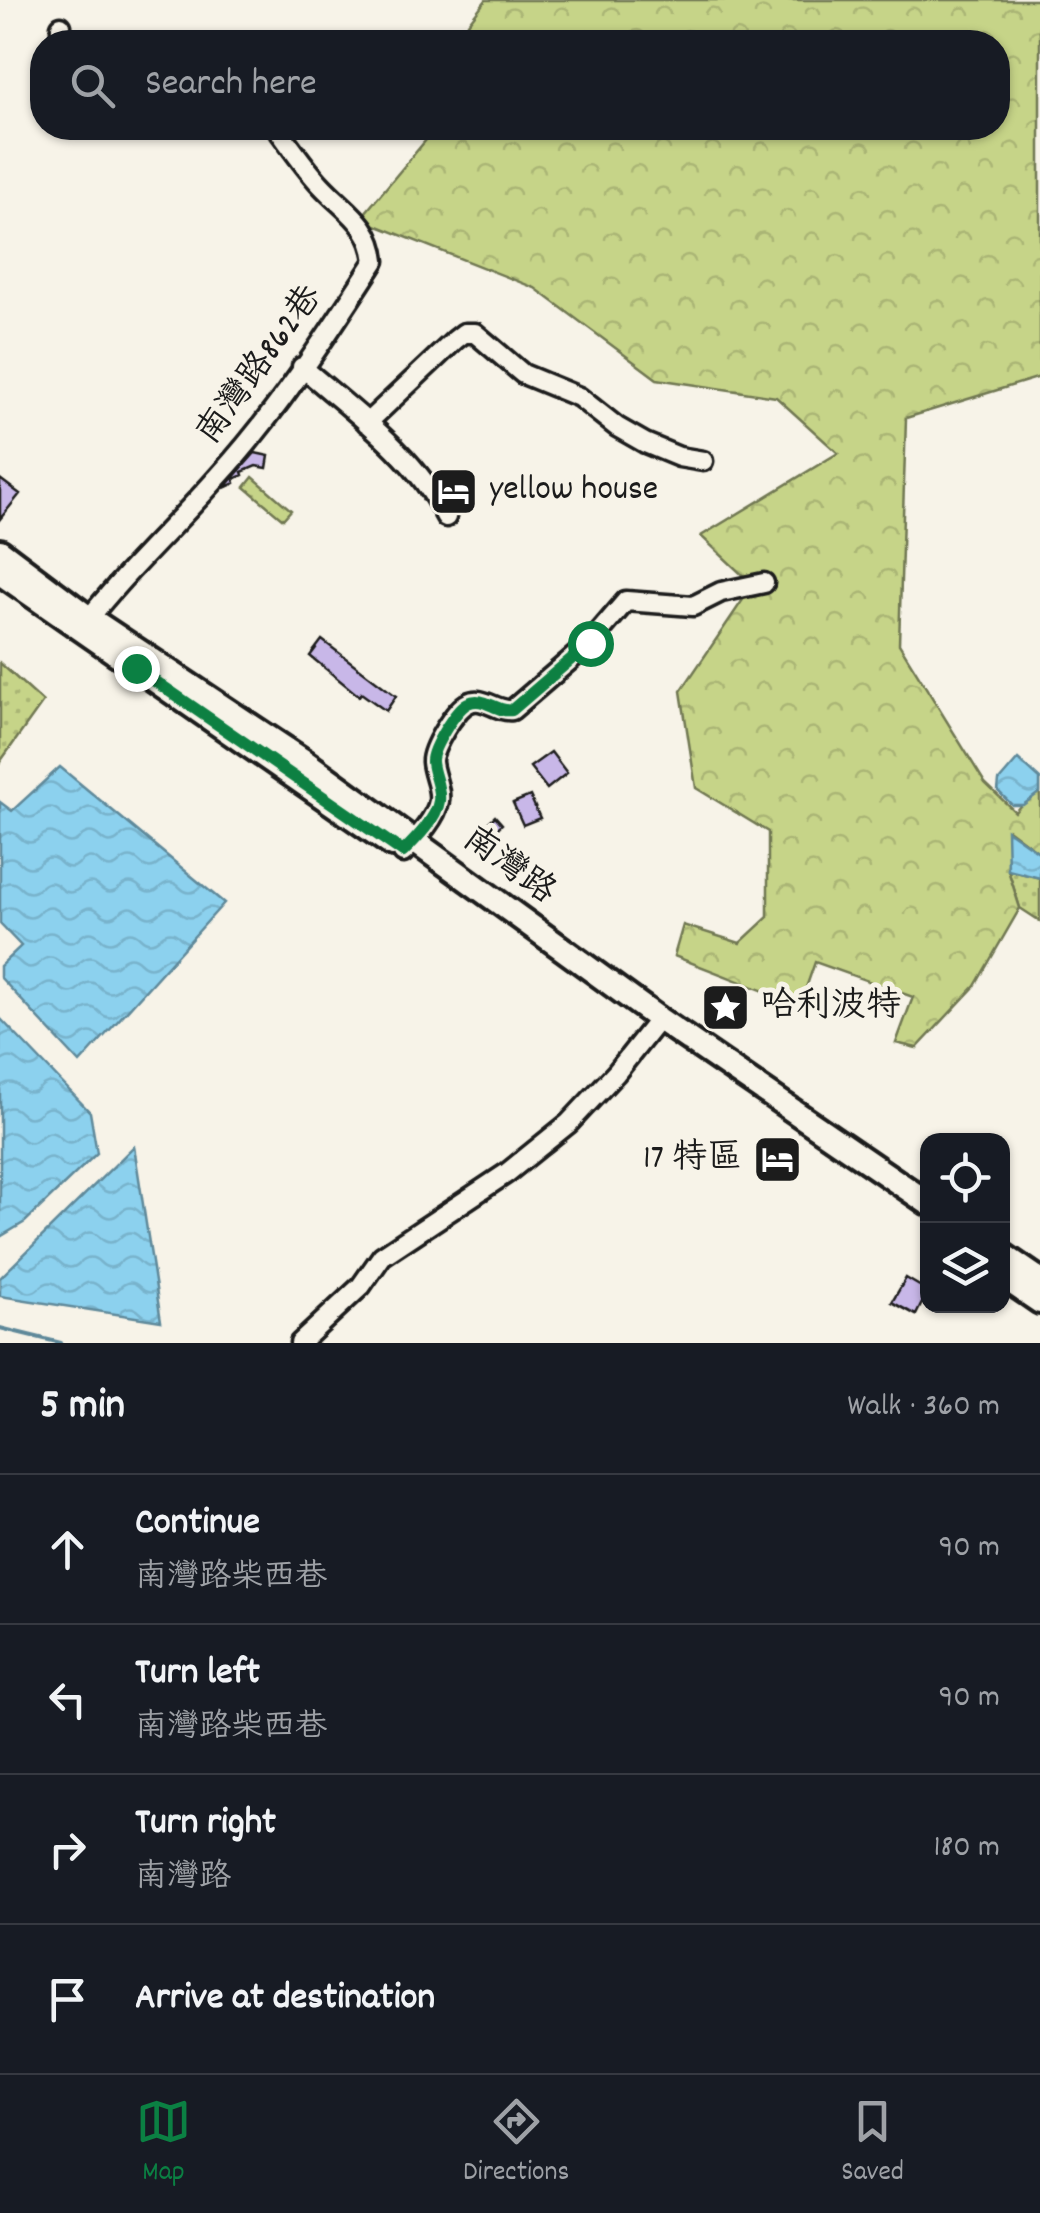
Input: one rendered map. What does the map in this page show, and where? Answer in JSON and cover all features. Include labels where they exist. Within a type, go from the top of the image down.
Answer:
[{"type":"main road","name":"南灣路","points":[[0,552],[85,624]]},
{"type":"main road","name":"南灣路","points":[[0,573],[304,761],[408,847],[920,1215]]},
{"type":"main road","name":"南灣路","points":[[656,1024],[920,1197]]},
{"type":"main road","points":[[1010,1259],[1040,1280]]},
{"type":"main road","points":[[1010,1281],[1040,1302]]},
{"type":"street","name":"南灣路862巷","points":[[85,624],[244,448],[375,261],[374,249],[361,222],[322,187],[287,140]]},
{"type":"street","points":[[367,423],[464,333],[476,333],[523,374],[579,397],[644,443],[679,457],[703,461]]},
{"type":"street","points":[[302,367],[367,423],[432,488],[446,517]]},
{"type":"street","points":[[408,847],[437,809],[440,798],[432,760],[435,747],[460,709],[470,701],[482,700],[504,711],[512,710],[590,643],[626,602],[694,606],[721,592],[764,584]]},
{"type":"street","points":[[300,1343],[361,1286],[382,1256],[507,1172],[569,1123],[656,1024]]},
{"type":"green space","points":[[486,0],[1040,0],[1040,377],[906,418],[899,644],[985,783],[1015,812],[1040,782],[1040,853],[1009,830],[1008,870],[1020,908],[975,986],[917,1048],[896,1043],[913,997],[815,962],[800,1005],[674,956],[683,925],[740,943],[768,917],[768,832],[696,788],[681,691],[753,585],[701,536],[838,453],[776,397],[657,379],[535,288],[360,219],[426,140],[1010,140],[1010,30],[462,30]]},
{"type":"green space","points":[[253,477],[291,510],[283,519],[245,487]]},
{"type":"green space","points":[[0,663],[43,702],[0,762]]},
{"type":"green space","points":[[1008,870],[1040,878],[1040,921],[1020,908]]},
{"type":"water","points":[[1018,759],[1040,779],[1040,792],[1023,805],[1012,805],[998,791],[999,781]]},
{"type":"water","points":[[60,767],[224,903],[80,1063],[0,977],[0,966],[21,946],[0,924],[0,802],[12,811]]},
{"type":"water","points":[[1007,830],[1040,853],[1040,878],[1008,870]]},
{"type":"water","points":[[0,1018],[90,1112],[97,1153],[25,1222],[0,1237]]},
{"type":"water","points":[[134,1146],[161,1321],[0,1296],[0,1278]]},
{"type":"building","points":[[255,453],[269,456],[267,468],[256,466],[242,472],[235,483],[224,488]]},
{"type":"building","points":[[0,479],[20,494],[0,519]]},
{"type":"building","points":[[322,640],[396,696],[386,711],[361,693],[359,696],[310,656]]},
{"type":"building","points":[[551,752],[567,773],[547,789],[530,767]]},
{"type":"building","points":[[530,796],[540,818],[523,825],[513,803]]},
{"type":"building","points":[[495,816],[502,824],[477,848],[469,841]]},
{"type":"building","points":[[906,1278],[920,1286],[916,1315],[892,1302]]},
{"type":"waterway","points":[[0,1328],[61,1343]]},
{"type":"place","name":"yellow house","points":[[454,491]]},
{"type":"place","name":"哈利波特","points":[[726,1008]]},
{"type":"place","name":"17 特區","points":[[777,1160]]},
{"type":"route","points":[[136,668],[403,852],[437,809],[440,798],[432,760],[435,747],[460,709],[470,701],[482,700],[504,711],[512,710],[590,643]]}]
